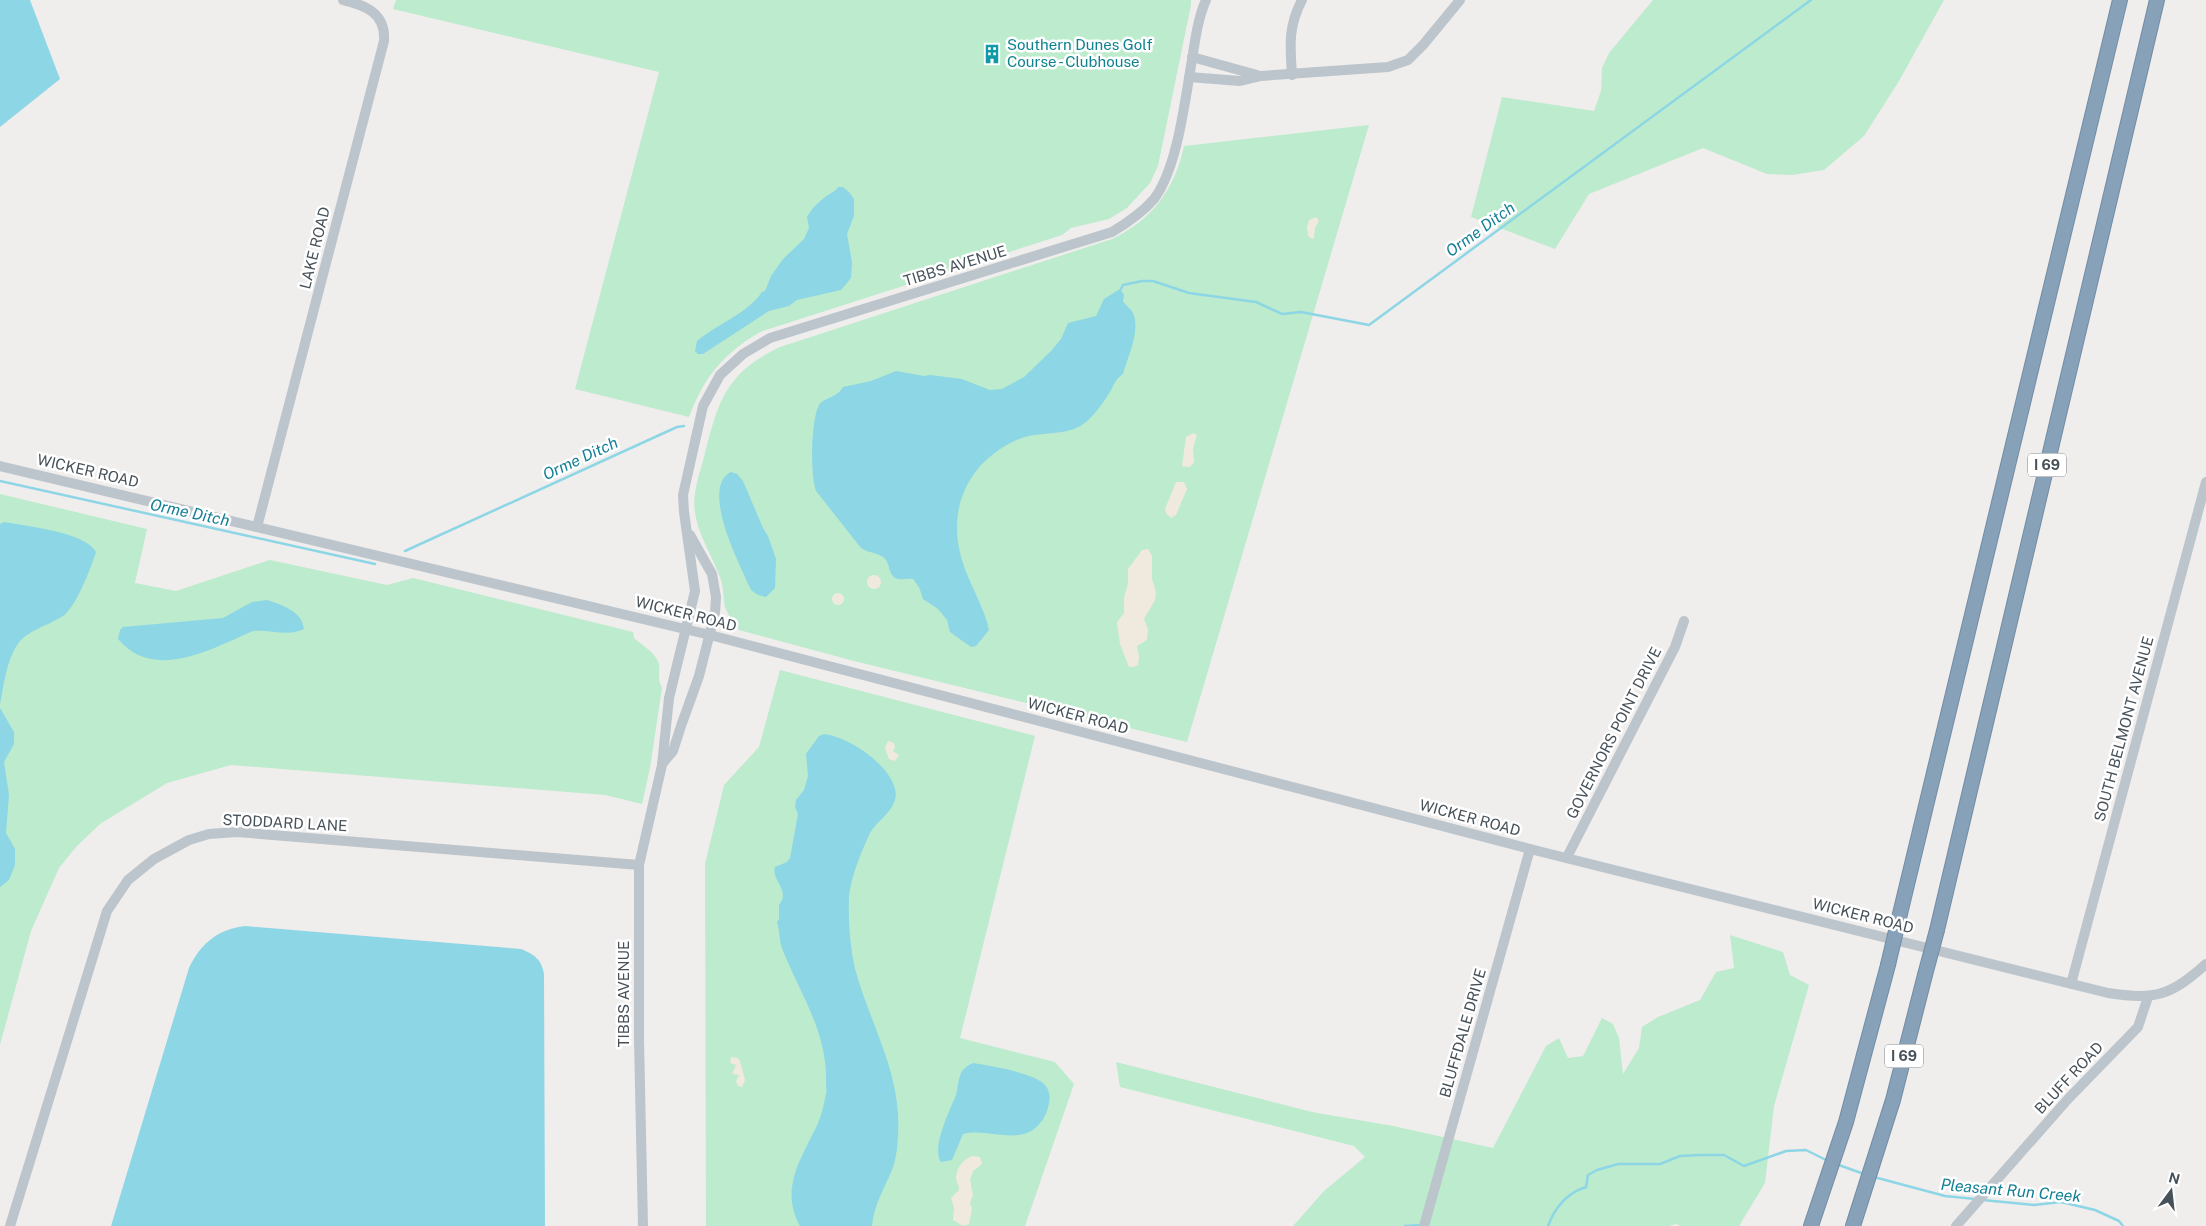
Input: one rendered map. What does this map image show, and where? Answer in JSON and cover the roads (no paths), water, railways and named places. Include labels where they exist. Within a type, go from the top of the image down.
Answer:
[{"type":"highway","name":"I 69","points":[[1811,1226],[1846,1122],[1888,965],[2120,0]]},
{"type":"highway","name":"I 69","points":[[1853,1226],[1882,1137],[1937,930],[2157,0]]},
{"type":"street","name":"LAKE ROAD","points":[[257,527],[384,41],[383,28],[375,14],[361,4],[343,0]]},
{"type":"street","name":"TIBBS AVENUE","points":[[642,1226],[638,1040],[639,865],[662,765],[669,698],[685,629],[694,605],[695,591],[686,529],[684,495],[703,406],[720,375],[743,354],[770,338],[1112,232],[1126,224],[1153,199],[1169,172],[1206,0]]},
{"type":"street","points":[[1292,74],[1289,38],[1294,15],[1302,0]]},
{"type":"street","points":[[1189,77],[1240,80],[1261,76],[1388,67],[1408,60],[1424,45],[1460,0]]},
{"type":"street","points":[[1192,58],[1261,76]]},
{"type":"street","name":"WICKER ROAD","points":[[0,466],[710,635],[1530,849],[2108,993],[2148,997]]},
{"type":"street","name":"SOUTH BELMONT AVENUE","points":[[2071,984],[2206,482]]},
{"type":"street","name":"TIBBS AVENUE","points":[[662,765],[673,751],[699,676],[715,613],[715,586],[712,574],[686,529]]},
{"type":"street","name":"GOVERNORS POINT DRIVE","points":[[1567,857],[1675,647],[1684,621]]},
{"type":"street","name":"STODDARD LANE","points":[[10,1226],[107,911],[128,880],[154,859],[189,840],[210,834],[238,832],[639,865]]},
{"type":"street","name":"BLUFFDALE DRIVE","points":[[1424,1226],[1530,849]]},
{"type":"street","points":[[2148,997],[2182,984],[2206,964]]},
{"type":"street","name":"BLUFF ROAD","points":[[1956,1226],[2068,1099],[2138,1027],[2148,997]]},
{"type":"water","points":[[0,0],[30,0],[60,79],[0,127]]},
{"type":"water","points":[[838,187],[843,187],[854,199],[854,216],[847,234],[852,262],[851,278],[847,283],[841,290],[797,300],[789,306],[769,311],[703,354],[698,354],[695,351],[697,341],[740,313],[765,291],[771,276],[783,259],[804,239],[809,228],[807,217],[820,201]]},
{"type":"water","points":[[1120,289],[1124,295],[1123,301],[1133,313],[1135,320],[1134,336],[1123,374],[1098,409],[1089,420],[1077,428],[1065,432],[1026,437],[1002,448],[987,459],[975,473],[966,488],[960,504],[957,522],[958,541],[965,569],[984,612],[989,630],[976,646],[971,647],[950,632],[947,620],[938,609],[923,599],[919,587],[913,579],[898,579],[892,575],[883,557],[861,548],[816,491],[812,448],[816,412],[821,402],[837,394],[843,387],[871,381],[896,371],[924,376],[962,379],[990,390],[1002,389],[1024,377],[1051,351],[1061,339],[1068,323],[1096,316],[1104,299]]},
{"type":"water","points":[[731,472],[737,474],[743,481],[768,536],[776,559],[775,588],[766,597],[758,595],[751,590],[725,528],[719,494],[722,481]]},
{"type":"water","points":[[4,522],[68,535],[90,545],[96,552],[82,587],[68,611],[57,620],[26,636],[17,645],[8,666],[0,704],[0,524]]},
{"type":"water","points":[[267,600],[295,613],[304,629],[285,633],[253,631],[201,653],[165,660],[148,658],[132,652],[118,639],[120,630],[123,627],[223,618],[252,602]]},
{"type":"water","points":[[0,708],[14,732],[14,744],[4,762],[9,795],[6,833],[15,849],[15,865],[9,880],[0,887]]},
{"type":"water","points":[[824,734],[845,740],[867,753],[885,770],[895,789],[896,796],[891,808],[870,833],[854,874],[849,898],[850,933],[855,969],[887,1058],[896,1095],[898,1114],[896,1157],[877,1204],[872,1226],[800,1226],[794,1212],[792,1199],[795,1173],[823,1109],[826,1092],[825,1065],[818,1031],[782,948],[777,922],[779,919],[779,905],[783,895],[776,877],[775,867],[787,862],[790,858],[798,814],[795,807],[796,800],[804,790],[808,776],[806,754],[819,736]]},
{"type":"water","points":[[245,926],[521,949],[537,958],[544,974],[545,1226],[111,1226],[193,959],[204,945],[218,934],[226,930]]},
{"type":"water","points":[[973,1063],[1020,1073],[1037,1079],[1048,1089],[1047,1111],[1038,1126],[1024,1134],[963,1134],[952,1160],[941,1162],[938,1148],[942,1129],[956,1095],[961,1073]]},
{"type":"waterway","name":"Orme Ditch","points":[[1121,289],[1123,285],[1153,281],[1189,293],[1256,302],[1282,314],[1301,312],[1369,325],[1811,0]]},
{"type":"waterway","name":"Orme Ditch","points":[[405,551],[677,427],[684,426]]},
{"type":"waterway","name":"Orme Ditch","points":[[0,481],[375,564]]},
{"type":"waterway","name":"Pleasant Run Creek","points":[[1548,1226],[1562,1202],[1573,1193],[1586,1187],[1588,1175],[1597,1170],[1618,1164],[1660,1164],[1680,1156],[1724,1155],[1744,1166],[1786,1151],[1806,1150],[1828,1161]]},
{"type":"waterway","name":"Pleasant Run Creek","points":[[1836,1164],[1864,1174]]},
{"type":"waterway","name":"Pleasant Run Creek","points":[[1874,1177],[1945,1196],[1975,1199]]},
{"type":"waterway","name":"Pleasant Run Creek","points":[[1983,1200],[2034,1205],[2061,1202],[2095,1210],[2119,1221],[2123,1226]]},
{"type":"waterway","name":"Pleasant Run Creek","points":[[1405,1226],[1422,1225]]},
{"type":"place","name":"Southern Dunes Golf Course - Clubhouse","points":[[992,54]]}]
